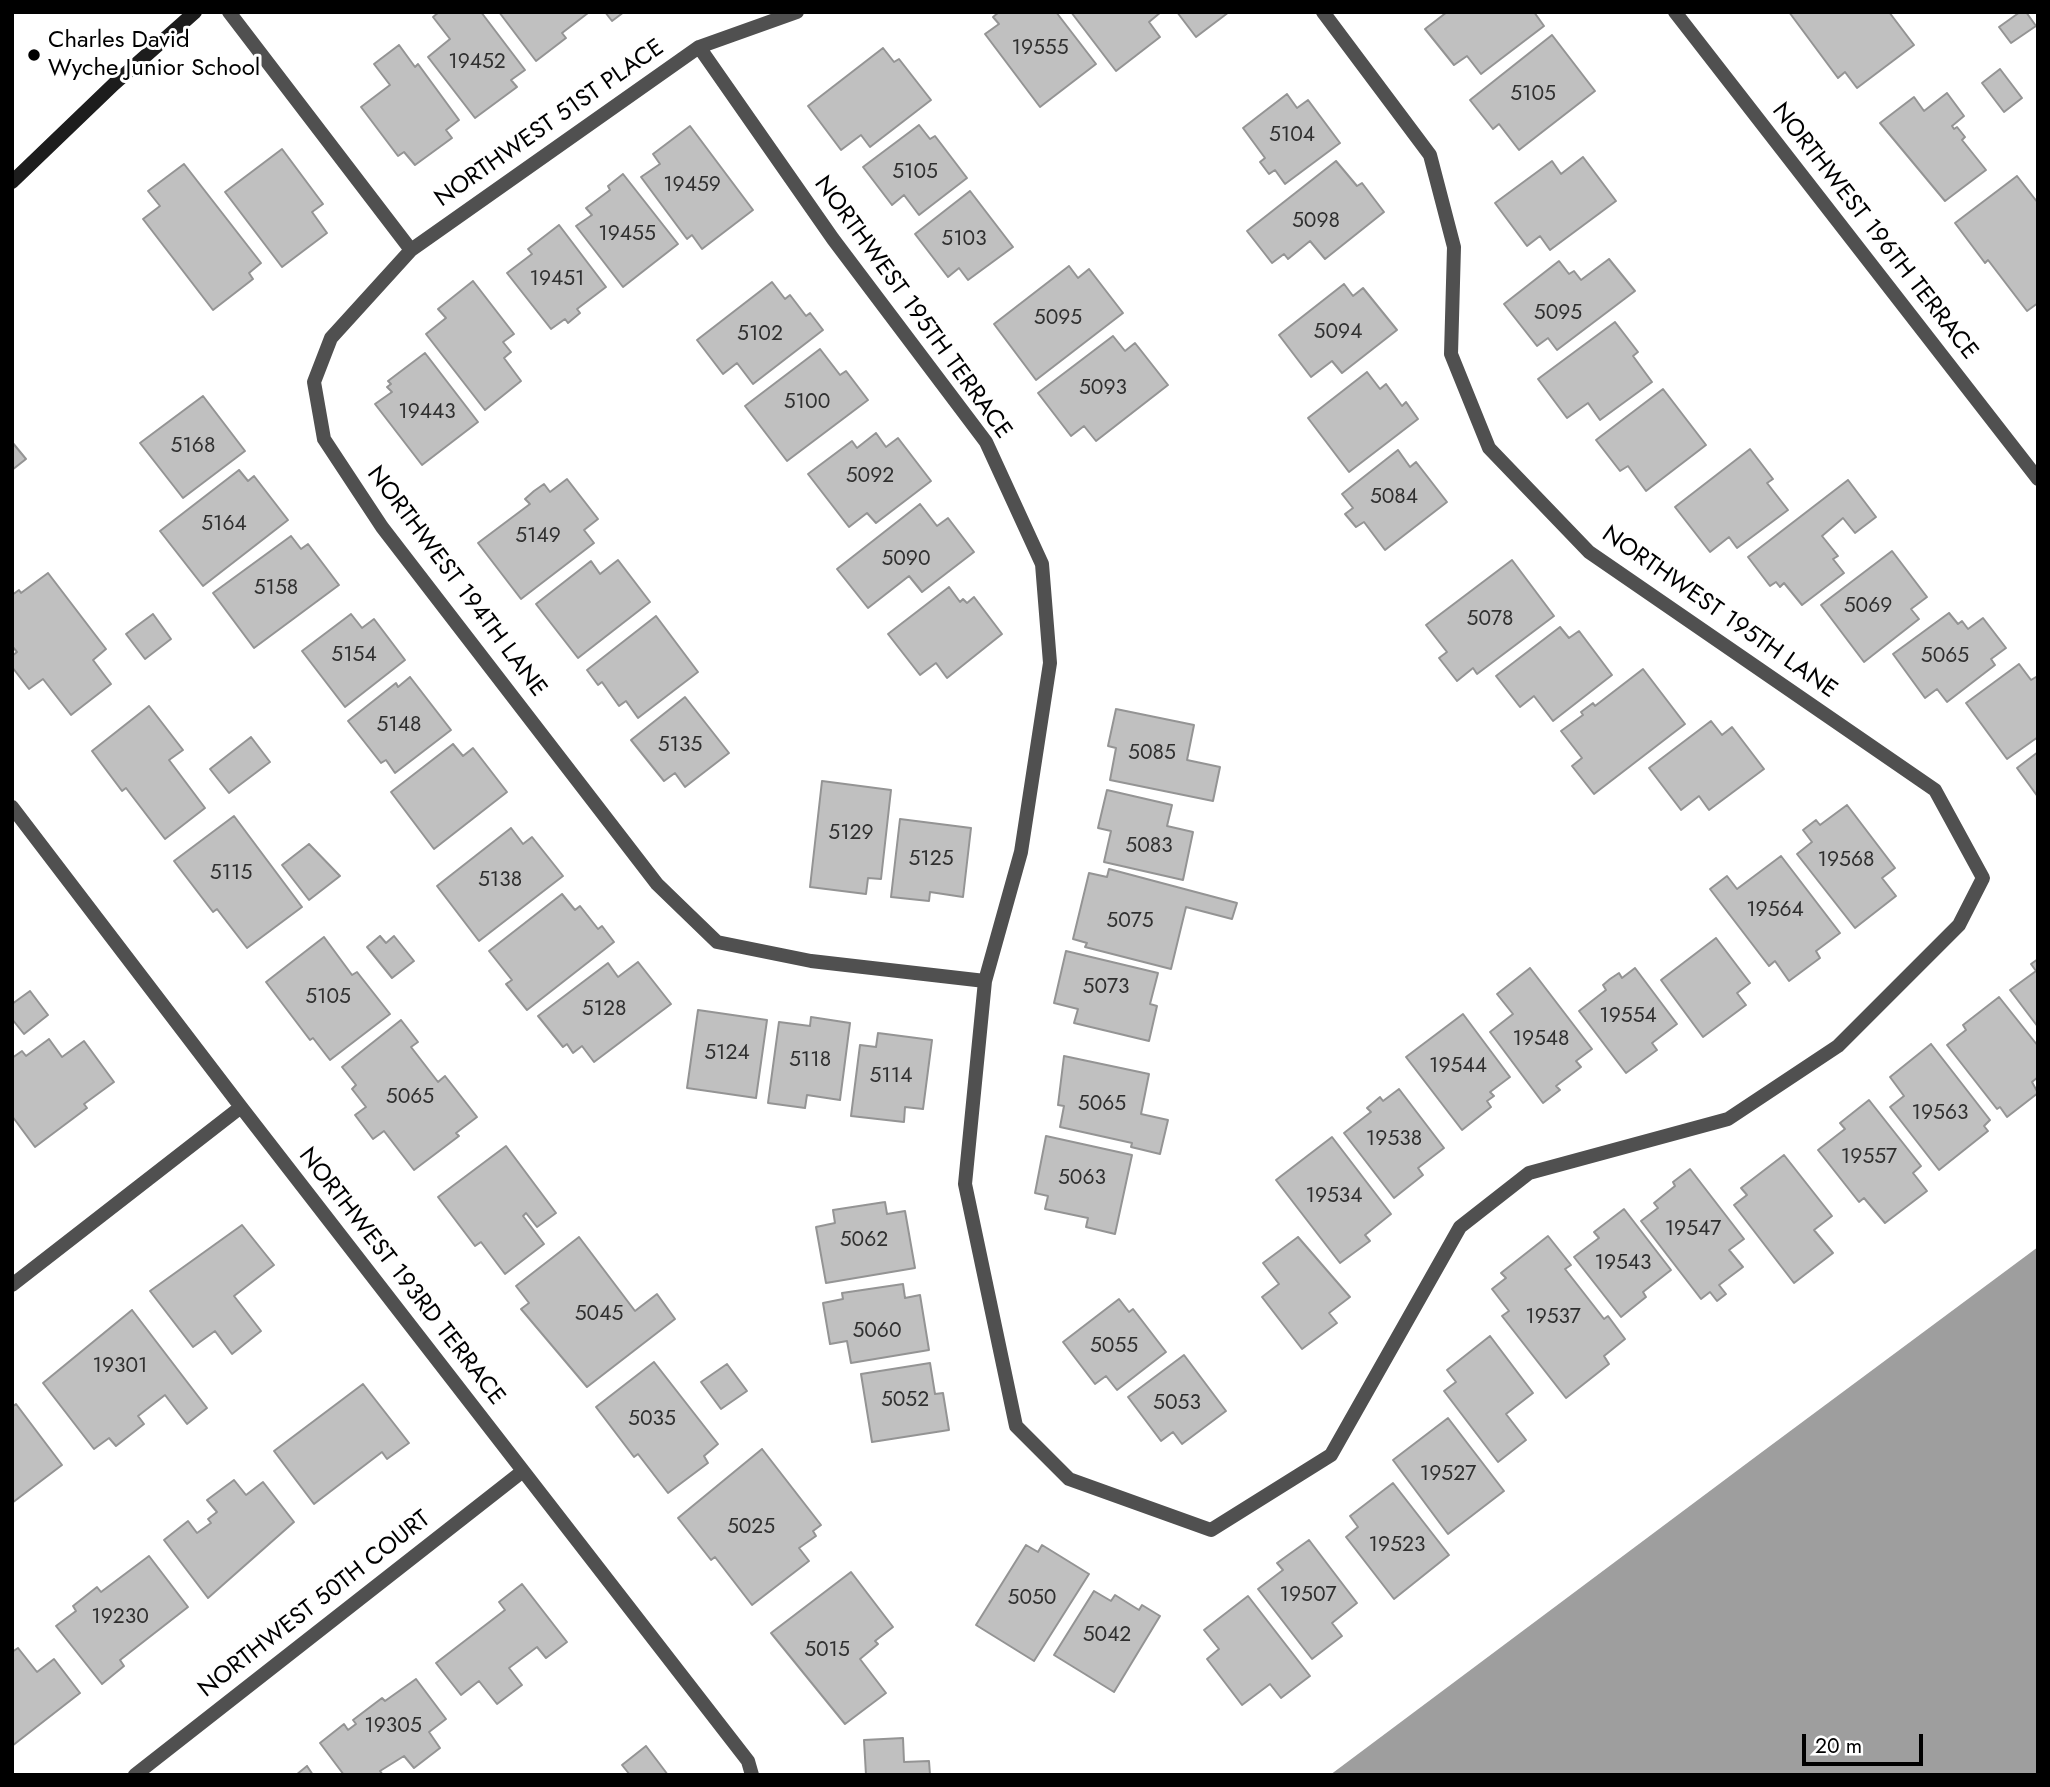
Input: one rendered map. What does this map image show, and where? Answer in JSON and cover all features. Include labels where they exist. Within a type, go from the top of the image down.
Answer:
[{"type":"street","points":[[12,182],[195,12]]},
{"type":"street","points":[[229,12],[411,250]]},
{"type":"street","name":"NORTHWEST 51ST PLACE","points":[[411,250],[699,47],[797,12]]},
{"type":"street","name":"NORTHWEST 195TH LANE","points":[[1211,1530],[1331,1455],[1460,1227],[1529,1173],[1728,1119],[1838,1046],[1959,925],[1983,878],[1935,790],[1588,552],[1489,448],[1451,354],[1454,247],[1430,155],[1323,12]]},
{"type":"street","name":"NORTHWEST 196TH TERRACE","points":[[1675,12],[2038,479]]},
{"type":"street","name":"NORTHWEST 195TH TERRACE","points":[[699,47],[833,239],[986,442],[1042,564],[1050,663],[1021,852],[985,981],[965,1184],[1016,1426],[1069,1479],[1211,1530]]},
{"type":"street","name":"NORTHWEST 194TH LANE","points":[[411,250],[331,338],[314,382],[324,439],[382,527],[657,884],[717,942],[811,961],[985,981]]},
{"type":"street","name":"NORTHWEST 193RD TERRACE","points":[[12,807],[240,1107],[748,1761],[752,1775]]},
{"type":"street","points":[[12,1285],[240,1107]]},
{"type":"street","name":"NORTHWEST 50TH COURT","points":[[135,1775],[523,1471]]},
{"type":"shaded area","points":[[2038,1247],[2038,1775],[1330,1775],[1762,1452]]},
{"type":"building","points":[[439,12],[481,12],[525,70],[511,80],[517,87],[475,118],[428,57],[450,39],[433,17]]},
{"type":"building","points":[[499,12],[588,13],[562,33],[566,38],[536,61]]},
{"type":"building","points":[[605,12],[624,12],[612,21]]},
{"type":"building","points":[[999,12],[1056,12],[1096,64],[1040,107],[985,34],[999,24],[993,17]]},
{"type":"building","points":[[1071,12],[1161,12],[1149,22],[1160,37],[1116,71]]},
{"type":"building","points":[[1177,12],[1229,12],[1196,37]]},
{"type":"building","points":[[1447,12],[1534,12],[1544,26],[1481,74],[1467,56],[1454,65],[1425,29]]},
{"type":"building","points":[[1789,12],[1889,12],[1914,45],[1857,88],[1845,72],[1838,78]]},
{"type":"building","points":[[2020,12],[2026,12],[2036,26],[2011,43],[1999,27]]},
{"type":"building","points":[[1552,35],[1595,91],[1519,150],[1499,124],[1493,129],[1470,100]]},
{"type":"building","points":[[399,45],[415,67],[418,64],[459,120],[446,130],[452,138],[415,165],[404,152],[398,156],[361,107],[390,85],[374,64]]},
{"type":"building","points":[[883,48],[894,62],[899,59],[931,100],[870,147],[861,135],[841,150],[808,106]]},
{"type":"building","points":[[2000,69],[2022,98],[2004,112],[1982,83]]},
{"type":"building","points":[[1947,93],[1964,116],[1952,126],[1954,129],[1957,127],[1965,137],[1962,140],[1986,170],[1945,201],[1880,123],[1914,97],[1924,111]]},
{"type":"building","points":[[1287,94],[1297,108],[1308,100],[1340,143],[1285,184],[1275,170],[1269,174],[1260,162],[1265,158],[1243,128]]},
{"type":"building","points":[[919,125],[930,139],[935,136],[967,178],[919,215],[904,195],[892,205],[863,167]]},
{"type":"building","points":[[690,126],[753,210],[702,249],[692,235],[687,239],[641,177],[660,164],[653,154]]},
{"type":"building","points":[[282,149],[323,204],[312,212],[327,233],[282,267],[225,192]]},
{"type":"building","points":[[1583,157],[1616,201],[1550,250],[1540,236],[1527,246],[1495,203],[1552,161],[1561,174]]},
{"type":"building","points":[[1336,161],[1357,186],[1362,183],[1384,212],[1325,259],[1310,241],[1288,259],[1284,254],[1272,263],[1247,231]]},
{"type":"building","points":[[184,164],[261,263],[249,273],[253,279],[213,310],[143,219],[160,206],[148,191]]},
{"type":"building","points":[[623,174],[678,244],[623,287],[576,226],[592,215],[586,208],[610,190],[608,186]]},
{"type":"building","points":[[2017,176],[2038,203],[2038,303],[2027,311],[1988,260],[1985,263],[1955,223]]},
{"type":"building","points":[[970,191],[1013,247],[968,280],[959,268],[948,277],[915,234]]},
{"type":"building","points":[[559,225],[606,287],[577,309],[580,313],[568,323],[565,319],[551,329],[507,273],[532,254],[528,249]]},
{"type":"building","points":[[1609,259],[1635,291],[1557,350],[1548,338],[1537,346],[1504,304],[1559,261],[1569,274],[1574,271],[1581,280]]},
{"type":"building","points":[[1069,266],[1078,278],[1089,269],[1123,313],[1036,380],[994,324]]},
{"type":"building","points":[[473,281],[514,334],[503,342],[511,352],[504,358],[521,381],[485,410],[426,334],[446,318],[438,309]]},
{"type":"building","points":[[772,282],[785,299],[790,295],[806,316],[810,313],[823,330],[753,384],[737,363],[723,374],[697,340]]},
{"type":"building","points":[[1344,284],[1353,296],[1363,288],[1397,330],[1342,373],[1332,361],[1311,377],[1279,335]]},
{"type":"building","points":[[1615,322],[1638,352],[1633,356],[1652,382],[1600,420],[1588,403],[1567,418],[1538,379]]},
{"type":"building","points":[[1113,336],[1125,351],[1135,343],[1168,385],[1096,441],[1084,426],[1071,436],[1038,393]]},
{"type":"building","points":[[820,349],[840,375],[846,371],[868,400],[787,461],[745,406]]},
{"type":"building","points":[[425,353],[478,422],[422,465],[375,404],[392,392],[387,387],[391,384],[388,381]]},
{"type":"building","points":[[1367,372],[1380,389],[1386,384],[1402,406],[1406,402],[1418,419],[1349,472],[1308,418]]},
{"type":"building","points":[[1663,389],[1706,445],[1646,491],[1628,466],[1620,471],[1596,440]]},
{"type":"building","points":[[203,396],[245,451],[183,498],[140,443]]},
{"type":"building","points":[[876,433],[886,447],[898,438],[931,481],[876,523],[867,513],[849,527],[808,474],[852,441],[857,448]]},
{"type":"building","points":[[12,442],[26,459],[12,470]]},
{"type":"building","points":[[1750,449],[1773,479],[1767,483],[1788,510],[1737,548],[1729,537],[1710,552],[1675,507]]},
{"type":"building","points":[[1398,450],[1410,467],[1416,462],[1447,502],[1385,550],[1364,522],[1356,527],[1345,514],[1353,508],[1342,494]]},
{"type":"building","points":[[239,470],[248,481],[254,476],[288,520],[203,586],[160,531]]},
{"type":"building","points":[[567,479],[598,519],[584,530],[594,543],[521,599],[478,543],[530,504],[525,499],[534,491],[544,484],[550,492]]},
{"type":"building","points":[[1848,480],[1876,517],[1855,533],[1843,518],[1822,536],[1838,556],[1833,559],[1844,573],[1802,605],[1784,583],[1780,587],[1776,582],[1770,586],[1748,557]]},
{"type":"building","points":[[920,504],[937,526],[948,518],[974,552],[922,592],[909,576],[868,608],[837,569]]},
{"type":"building","points":[[291,536],[301,549],[308,544],[339,585],[254,648],[213,593]]},
{"type":"building","points":[[1892,551],[1927,597],[1911,609],[1919,619],[1864,662],[1821,605]]},
{"type":"building","points":[[618,560],[650,602],[578,658],[536,604],[591,561],[600,574]]},
{"type":"building","points":[[1512,560],[1554,616],[1477,674],[1473,668],[1457,681],[1439,658],[1447,652],[1426,625]]},
{"type":"building","points":[[48,573],[106,649],[93,660],[111,684],[71,715],[43,679],[29,689],[12,667],[12,656],[17,652],[12,646],[12,595],[19,590],[21,593]]},
{"type":"building","points":[[949,587],[960,602],[963,599],[967,603],[974,597],[1002,634],[947,678],[936,663],[920,675],[888,634]]},
{"type":"building","points":[[1949,613],[1958,624],[1962,621],[1968,629],[1983,618],[2006,648],[1991,659],[1995,665],[1947,702],[1937,689],[1925,698],[1893,654]]},
{"type":"building","points":[[153,614],[171,639],[145,659],[126,634]]},
{"type":"building","points":[[351,614],[362,628],[374,619],[405,660],[345,707],[302,651]]},
{"type":"building","points":[[656,616],[698,672],[638,718],[626,701],[619,706],[602,682],[598,685],[587,670]]},
{"type":"building","points":[[1560,627],[1569,638],[1579,631],[1612,675],[1553,721],[1534,696],[1520,707],[1496,676]]},
{"type":"building","points":[[2019,664],[2031,680],[2036,677],[2038,679],[2038,737],[2007,759],[1966,703]]},
{"type":"building","points":[[1643,669],[1685,724],[1594,794],[1572,766],[1582,758],[1561,731],[1583,715],[1581,712],[1593,703],[1595,706]]},
{"type":"building","points":[[410,677],[451,730],[395,773],[386,760],[381,763],[348,721],[396,683],[398,687]]},
{"type":"building","points":[[685,697],[729,753],[685,787],[675,773],[664,781],[631,740]]},
{"type":"building","points":[[149,706],[183,750],[169,760],[205,808],[165,839],[126,788],[122,791],[92,751]]},
{"type":"building","points":[[1116,709],[1194,725],[1187,760],[1220,767],[1213,801],[1110,780],[1116,748],[1108,746]]},
{"type":"building","points":[[1711,721],[1722,735],[1732,727],[1764,769],[1709,810],[1699,796],[1681,810],[1649,768]]},
{"type":"building","points":[[251,737],[270,762],[229,793],[210,769]]},
{"type":"building","points":[[453,744],[463,756],[473,748],[507,792],[434,849],[391,792]]},
{"type":"building","points":[[2038,752],[2038,797],[2017,768]]},
{"type":"building","points":[[822,781],[891,790],[881,879],[868,878],[866,894],[810,887]]},
{"type":"building","points":[[1107,790],[1172,805],[1167,826],[1193,832],[1183,880],[1104,862],[1111,831],[1098,828]]},
{"type":"building","points":[[1847,805],[1895,868],[1882,878],[1896,896],[1855,928],[1797,854],[1812,842],[1803,830],[1816,820],[1820,825]]},
{"type":"building","points":[[234,816],[302,907],[247,948],[217,909],[213,912],[174,861]]},
{"type":"building","points":[[900,819],[971,828],[963,897],[930,892],[929,901],[891,897]]},
{"type":"building","points":[[511,828],[523,844],[532,837],[563,876],[479,941],[437,886]]},
{"type":"building","points":[[309,844],[340,876],[309,900],[282,865]]},
{"type":"building","points":[[1781,856],[1840,933],[1816,951],[1820,958],[1789,981],[1775,961],[1769,966],[1710,889],[1727,876],[1737,889]]},
{"type":"building","points":[[1109,869],[1237,903],[1232,919],[1186,907],[1171,969],[1085,947],[1087,943],[1073,939],[1089,873],[1107,877]]},
{"type":"building","points":[[562,894],[575,910],[580,906],[598,929],[602,926],[614,942],[527,1010],[506,984],[512,980],[489,951]]},
{"type":"building","points":[[380,936],[386,943],[394,936],[414,961],[392,978],[367,947]]},
{"type":"building","points":[[324,937],[352,975],[357,972],[390,1014],[330,1060],[313,1038],[310,1040],[266,982]]},
{"type":"building","points":[[1716,938],[1750,983],[1737,993],[1746,1005],[1703,1037],[1661,980]]},
{"type":"building","points":[[1066,951],[1158,973],[1150,1004],[1157,1006],[1149,1041],[1074,1023],[1078,1009],[1054,1003]]},
{"type":"building","points":[[2038,959],[2038,1027],[2010,990],[2036,971],[2031,964]]},
{"type":"building","points":[[638,962],[671,1004],[594,1062],[582,1046],[573,1053],[567,1044],[563,1047],[538,1016],[608,963],[618,977]]},
{"type":"building","points":[[1530,968],[1592,1049],[1576,1061],[1581,1067],[1556,1086],[1560,1090],[1543,1103],[1490,1032],[1513,1014],[1497,994]]},
{"type":"building","points":[[1635,968],[1677,1024],[1652,1043],[1657,1050],[1626,1073],[1579,1011],[1606,990],[1603,985],[1610,979],[1619,973],[1622,978]]},
{"type":"building","points":[[30,991],[48,1015],[24,1034],[12,1019],[12,1004]]},
{"type":"building","points":[[1999,997],[2038,1046],[2038,1077],[2032,1082],[2038,1093],[2007,1117],[2000,1107],[1997,1109],[1947,1045],[1966,1030],[1963,1025]]},
{"type":"building","points":[[698,1010],[767,1020],[756,1098],[687,1088]]},
{"type":"building","points":[[1463,1014],[1510,1077],[1490,1092],[1494,1096],[1487,1101],[1491,1107],[1462,1130],[1406,1057]]},
{"type":"building","points":[[811,1017],[850,1023],[840,1100],[807,1095],[805,1108],[768,1103],[779,1022],[810,1026]]},
{"type":"building","points":[[401,1020],[418,1042],[411,1047],[438,1082],[445,1076],[477,1117],[456,1133],[459,1136],[414,1170],[384,1131],[373,1139],[355,1115],[366,1107],[352,1089],[356,1085],[342,1067]]},
{"type":"building","points":[[878,1033],[932,1040],[923,1109],[905,1107],[904,1122],[851,1116],[860,1045],[876,1047]]},
{"type":"building","points":[[49,1039],[62,1057],[84,1041],[114,1082],[84,1104],[87,1108],[35,1147],[12,1116],[12,1058],[22,1051],[26,1056]]},
{"type":"building","points":[[1931,1044],[1990,1120],[1984,1126],[1988,1131],[1939,1170],[1890,1107],[1904,1096],[1890,1077]]},
{"type":"building","points":[[1064,1056],[1149,1074],[1141,1114],[1168,1120],[1160,1154],[1131,1147],[1132,1143],[1060,1127],[1064,1106],[1058,1105]]},
{"type":"building","points":[[1399,1089],[1444,1148],[1418,1168],[1423,1175],[1394,1198],[1344,1133],[1371,1112],[1367,1108],[1380,1097],[1383,1101]]},
{"type":"building","points":[[1869,1100],[1921,1166],[1913,1173],[1927,1191],[1885,1223],[1864,1198],[1859,1202],[1818,1150],[1845,1129],[1840,1123]]},
{"type":"building","points":[[1046,1136],[1132,1155],[1115,1234],[1086,1227],[1088,1218],[1045,1209],[1048,1196],[1035,1193]]},
{"type":"building","points":[[1332,1137],[1391,1214],[1365,1235],[1370,1241],[1340,1263],[1276,1180]]},
{"type":"building","points":[[506,1146],[556,1213],[537,1227],[526,1213],[523,1216],[544,1244],[505,1274],[481,1242],[475,1246],[438,1197]]},
{"type":"building","points":[[1784,1155],[1832,1216],[1814,1230],[1833,1253],[1794,1283],[1734,1205],[1747,1195],[1741,1188]]},
{"type":"building","points":[[1690,1169],[1744,1239],[1729,1250],[1743,1267],[1719,1285],[1726,1294],[1717,1301],[1710,1292],[1701,1299],[1641,1221],[1658,1208],[1654,1203],[1675,1186],[1673,1182]]},
{"type":"building","points":[[885,1202],[887,1214],[905,1211],[915,1268],[826,1283],[816,1227],[835,1223],[833,1210]]},
{"type":"building","points":[[1624,1209],[1671,1270],[1643,1292],[1646,1297],[1621,1317],[1574,1257],[1599,1238],[1594,1232]]},
{"type":"building","points":[[242,1225],[274,1265],[234,1296],[261,1331],[232,1354],[215,1331],[193,1347],[150,1291]]},
{"type":"building","points":[[1548,1236],[1571,1265],[1565,1269],[1604,1319],[1608,1316],[1625,1339],[1604,1356],[1609,1364],[1566,1398],[1502,1316],[1509,1311],[1492,1289],[1506,1278],[1501,1273]]},
{"type":"building","points":[[579,1237],[635,1311],[657,1294],[675,1319],[587,1387],[521,1309],[529,1303],[516,1286]]},
{"type":"building","points":[[1298,1237],[1350,1297],[1329,1313],[1337,1323],[1302,1349],[1262,1297],[1279,1284],[1263,1263]]},
{"type":"building","points":[[903,1284],[905,1298],[920,1295],[929,1350],[851,1363],[847,1341],[830,1344],[823,1303],[843,1299],[842,1293]]},
{"type":"building","points":[[1119,1299],[1129,1312],[1133,1309],[1166,1352],[1117,1390],[1106,1376],[1095,1384],[1063,1342]]},
{"type":"building","points":[[132,1310],[207,1408],[187,1424],[165,1395],[138,1416],[144,1424],[116,1446],[109,1438],[94,1449],[43,1383]]},
{"type":"building","points":[[1490,1336],[1533,1393],[1506,1414],[1526,1440],[1498,1462],[1444,1391],[1456,1382],[1447,1370]]},
{"type":"building","points":[[1184,1355],[1226,1411],[1182,1444],[1173,1432],[1161,1441],[1128,1397]]},
{"type":"building","points":[[654,1362],[718,1444],[704,1456],[708,1463],[668,1493],[638,1454],[634,1457],[596,1407]]},
{"type":"building","points":[[930,1363],[935,1394],[943,1393],[949,1430],[872,1442],[861,1374]]},
{"type":"building","points":[[727,1364],[747,1391],[721,1409],[701,1382]]},
{"type":"building","points":[[363,1384],[409,1443],[387,1459],[382,1452],[314,1504],[274,1451]]},
{"type":"building","points":[[16,1404],[62,1465],[12,1503],[12,1407]]},
{"type":"building","points":[[1448,1418],[1504,1491],[1448,1534],[1393,1460]]},
{"type":"building","points":[[762,1449],[821,1525],[813,1531],[816,1536],[799,1548],[809,1561],[752,1605],[715,1557],[711,1560],[678,1518]]},
{"type":"building","points":[[234,1480],[246,1495],[263,1482],[294,1522],[208,1598],[164,1540],[188,1521],[197,1533],[211,1523],[208,1519],[217,1512],[207,1500]]},
{"type":"building","points":[[1393,1483],[1449,1555],[1394,1599],[1346,1537],[1358,1527],[1350,1516]]},
{"type":"building","points":[[1309,1540],[1357,1603],[1332,1623],[1342,1636],[1312,1659],[1258,1589],[1283,1570],[1277,1563]]},
{"type":"building","points":[[1026,1545],[1038,1552],[1042,1545],[1089,1574],[1034,1661],[976,1625]]},
{"type":"building","points":[[149,1556],[188,1607],[120,1660],[124,1666],[102,1684],[56,1626],[76,1611],[73,1606],[97,1587],[101,1592]]},
{"type":"building","points":[[851,1572],[893,1627],[875,1641],[878,1644],[860,1659],[886,1693],[845,1724],[771,1633]]},
{"type":"building","points":[[522,1584],[567,1642],[546,1658],[537,1647],[509,1668],[522,1685],[497,1704],[479,1681],[461,1695],[436,1663],[505,1610],[499,1602]]},
{"type":"building","points":[[1094,1591],[1111,1601],[1115,1595],[1139,1610],[1142,1605],[1160,1616],[1114,1692],[1054,1655]]},
{"type":"building","points":[[1248,1596],[1310,1676],[1281,1698],[1270,1684],[1242,1705],[1207,1659],[1219,1649],[1204,1630]]},
{"type":"building","points":[[18,1648],[37,1672],[54,1659],[80,1693],[12,1746],[12,1652]]},
{"type":"building","points":[[416,1679],[446,1719],[429,1732],[440,1748],[414,1768],[404,1756],[380,1771],[383,1775],[344,1775],[320,1743],[344,1724],[348,1730],[356,1724],[353,1720],[382,1698],[385,1701]]},
{"type":"building","points":[[903,1738],[904,1762],[929,1761],[930,1775],[866,1775],[864,1740]]},
{"type":"building","points":[[646,1746],[668,1775],[630,1775],[622,1765]]},
{"type":"building","points":[[307,1766],[313,1775],[296,1775]]},
{"type":"place","name":"Charles David Wyche Junior School","points":[[34,55]]}]
